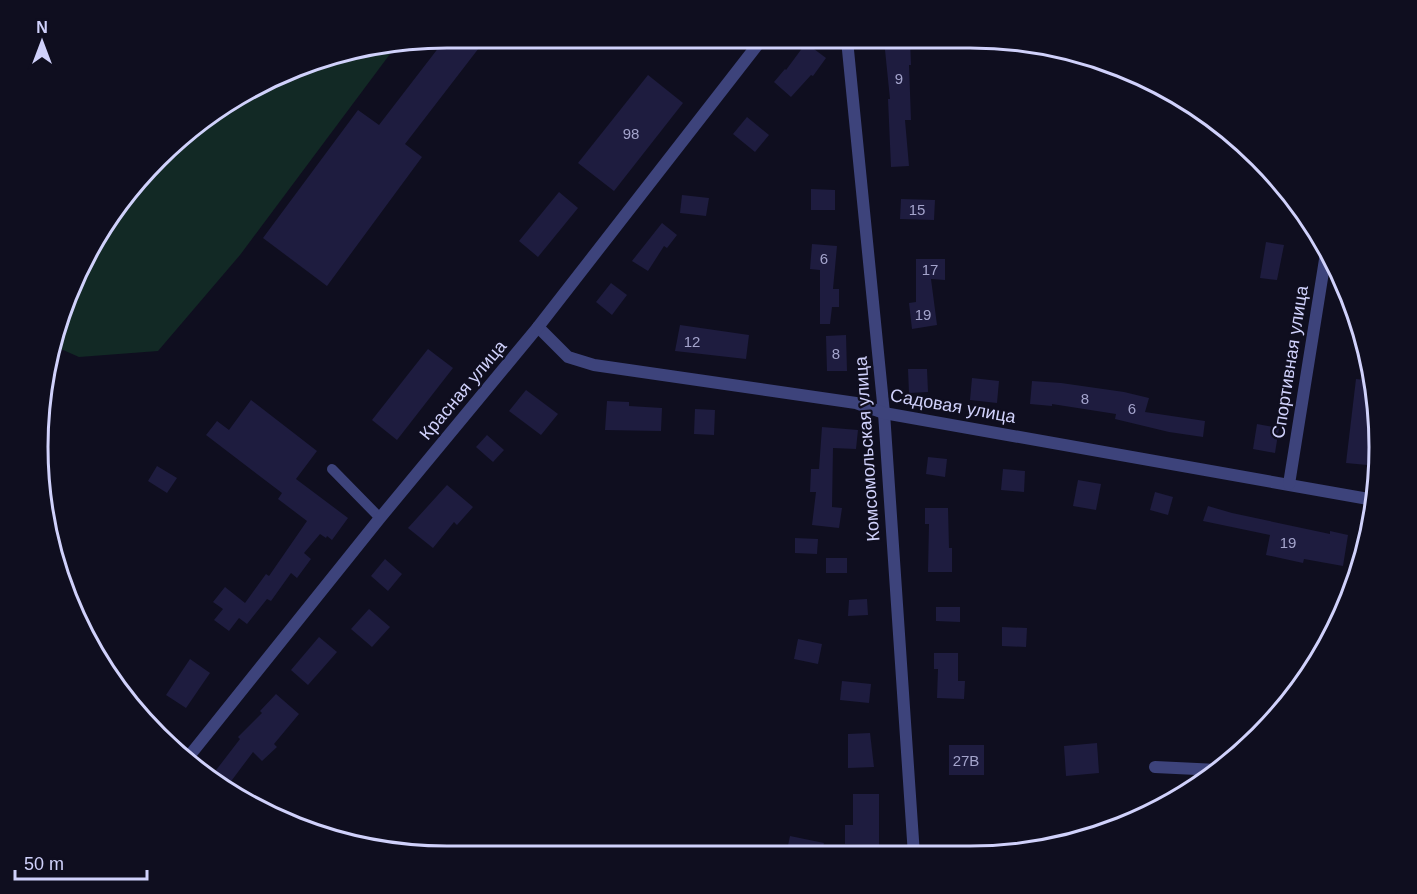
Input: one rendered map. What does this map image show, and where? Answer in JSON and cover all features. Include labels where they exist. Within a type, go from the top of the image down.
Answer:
[{"type":"street","name":"Красная улица","points":[[191,753],[380,518],[538,327],[755,48]]},
{"type":"street","name":"Комсомольская улица","points":[[848,48],[884,413],[913,846]]},
{"type":"street","name":"Спортивная улица","points":[[1289,484],[1324,264]]},
{"type":"street","name":"Садовая улица","points":[[538,327],[568,357],[594,365],[856,403],[884,413],[1366,499]]},
{"type":"street","points":[[1155,767],[1205,769]]},
{"type":"lane","points":[[332,469],[380,518]]},
{"type":"green space","points":[[392,52],[240,255],[158,351],[79,357],[61,349],[78,294],[101,247],[115,225],[130,204],[165,165],[204,130],[247,101],[271,89],[319,69]]},
{"type":"building","points":[[438,48],[479,48],[405,144],[422,157],[327,286],[263,238],[358,110],[379,125]]},
{"type":"building","points":[[802,48],[813,48],[826,58],[813,76],[811,75],[791,97],[774,82]]},
{"type":"building","points":[[885,48],[910,48],[911,120],[905,120],[909,166],[891,167],[888,99],[890,99]]},
{"type":"building","points":[[648,75],[683,103],[614,191],[578,163]]},
{"type":"building","points":[[747,117],[769,135],[755,152],[733,134]]},
{"type":"building","points":[[811,189],[835,190],[835,210],[811,210]]},
{"type":"building","points":[[559,192],[578,208],[538,257],[519,241]]},
{"type":"building","points":[[682,195],[709,198],[706,216],[680,213]]},
{"type":"building","points":[[901,199],[935,200],[934,220],[900,219]]},
{"type":"building","points":[[662,223],[677,235],[667,248],[664,246],[648,271],[632,261]]},
{"type":"building","points":[[1266,242],[1284,245],[1277,280],[1260,278]]},
{"type":"building","points":[[812,244],[837,246],[833,289],[839,289],[839,307],[832,307],[830,324],[820,324],[820,270],[810,269]]},
{"type":"building","points":[[916,259],[945,259],[945,280],[931,279],[937,325],[912,329],[909,303],[916,302]]},
{"type":"building","points":[[611,283],[627,295],[612,315],[596,302]]},
{"type":"building","points":[[680,325],[749,335],[746,359],[675,351]]},
{"type":"building","points":[[846,335],[847,371],[827,371],[826,336]]},
{"type":"building","points":[[428,349],[453,368],[397,440],[372,420]]},
{"type":"building","points":[[908,369],[927,369],[928,392],[909,393]]},
{"type":"building","points":[[972,378],[999,381],[997,403],[970,400]]},
{"type":"building","points":[[1356,379],[1363,380],[1368,421],[1368,465],[1346,463]]},
{"type":"building","points":[[1032,381],[1124,392],[1149,398],[1145,412],[1205,421],[1203,437],[1169,432],[1115,419],[1116,414],[1052,404],[1052,406],[1030,404]]},
{"type":"building","points":[[526,390],[558,414],[541,435],[509,411]]},
{"type":"building","points":[[251,400],[317,451],[296,479],[348,518],[332,540],[320,534],[304,553],[311,559],[297,578],[291,573],[271,601],[267,599],[247,624],[239,618],[229,631],[214,620],[223,609],[213,602],[225,587],[245,603],[266,574],[269,576],[307,521],[278,499],[282,493],[206,435],[217,421],[229,430]]},
{"type":"building","points":[[607,401],[629,402],[629,406],[662,408],[661,431],[605,430]]},
{"type":"building","points":[[695,409],[715,410],[714,435],[694,434]]},
{"type":"building","points":[[1257,424],[1279,428],[1275,453],[1253,449]]},
{"type":"building","points":[[822,427],[858,430],[856,449],[833,448],[832,507],[842,508],[839,528],[812,525],[816,492],[810,492],[811,469],[819,469]]},
{"type":"building","points":[[487,435],[504,450],[493,462],[476,447]]},
{"type":"building","points":[[928,457],[947,459],[945,477],[926,474]]},
{"type":"building","points":[[157,466],[177,478],[167,493],[148,481]]},
{"type":"building","points":[[1003,469],[1025,471],[1024,492],[1001,490]]},
{"type":"building","points":[[1078,480],[1101,484],[1096,510],[1073,506]]},
{"type":"building","points":[[447,485],[473,507],[457,525],[454,522],[433,548],[408,528]]},
{"type":"building","points":[[1155,492],[1173,497],[1168,515],[1150,510]]},
{"type":"building","points":[[1208,506],[1330,534],[1330,531],[1348,535],[1343,566],[1304,559],[1303,563],[1266,555],[1270,535],[1203,521]]},
{"type":"building","points":[[925,508],[948,508],[952,572],[928,572],[929,524],[925,524]]},
{"type":"building","points":[[795,538],[818,539],[817,554],[795,553]]},
{"type":"building","points":[[826,558],[847,558],[847,573],[826,573]]},
{"type":"building","points":[[385,559],[402,574],[388,591],[371,576]]},
{"type":"building","points":[[867,599],[868,615],[848,616],[849,600]]},
{"type":"building","points":[[936,607],[960,607],[960,622],[936,621]]},
{"type":"building","points":[[369,609],[390,627],[372,647],[351,629]]},
{"type":"building","points":[[1002,627],[1027,628],[1026,647],[1002,646]]},
{"type":"building","points":[[319,637],[337,652],[308,685],[291,670]]},
{"type":"building","points":[[798,639],[822,644],[818,664],[794,659]]},
{"type":"building","points":[[934,653],[958,653],[958,681],[965,681],[964,699],[937,698],[938,669],[934,669]]},
{"type":"building","points":[[190,659],[210,673],[186,708],[166,695]]},
{"type":"building","points":[[842,681],[871,684],[869,703],[840,700]]},
{"type":"building","points":[[276,694],[299,714],[274,744],[277,747],[262,761],[253,752],[230,782],[215,772],[240,739],[238,737],[262,713],[260,711]]},
{"type":"building","points":[[870,733],[874,767],[848,768],[848,734]]},
{"type":"building","points":[[1097,743],[1099,773],[1066,776],[1064,746]]},
{"type":"building","points":[[949,745],[984,745],[984,775],[949,775]]},
{"type":"building","points":[[853,794],[879,794],[879,845],[845,844],[845,825],[853,825]]},
{"type":"building","points":[[790,836],[824,843],[823,846],[788,846]]}]
